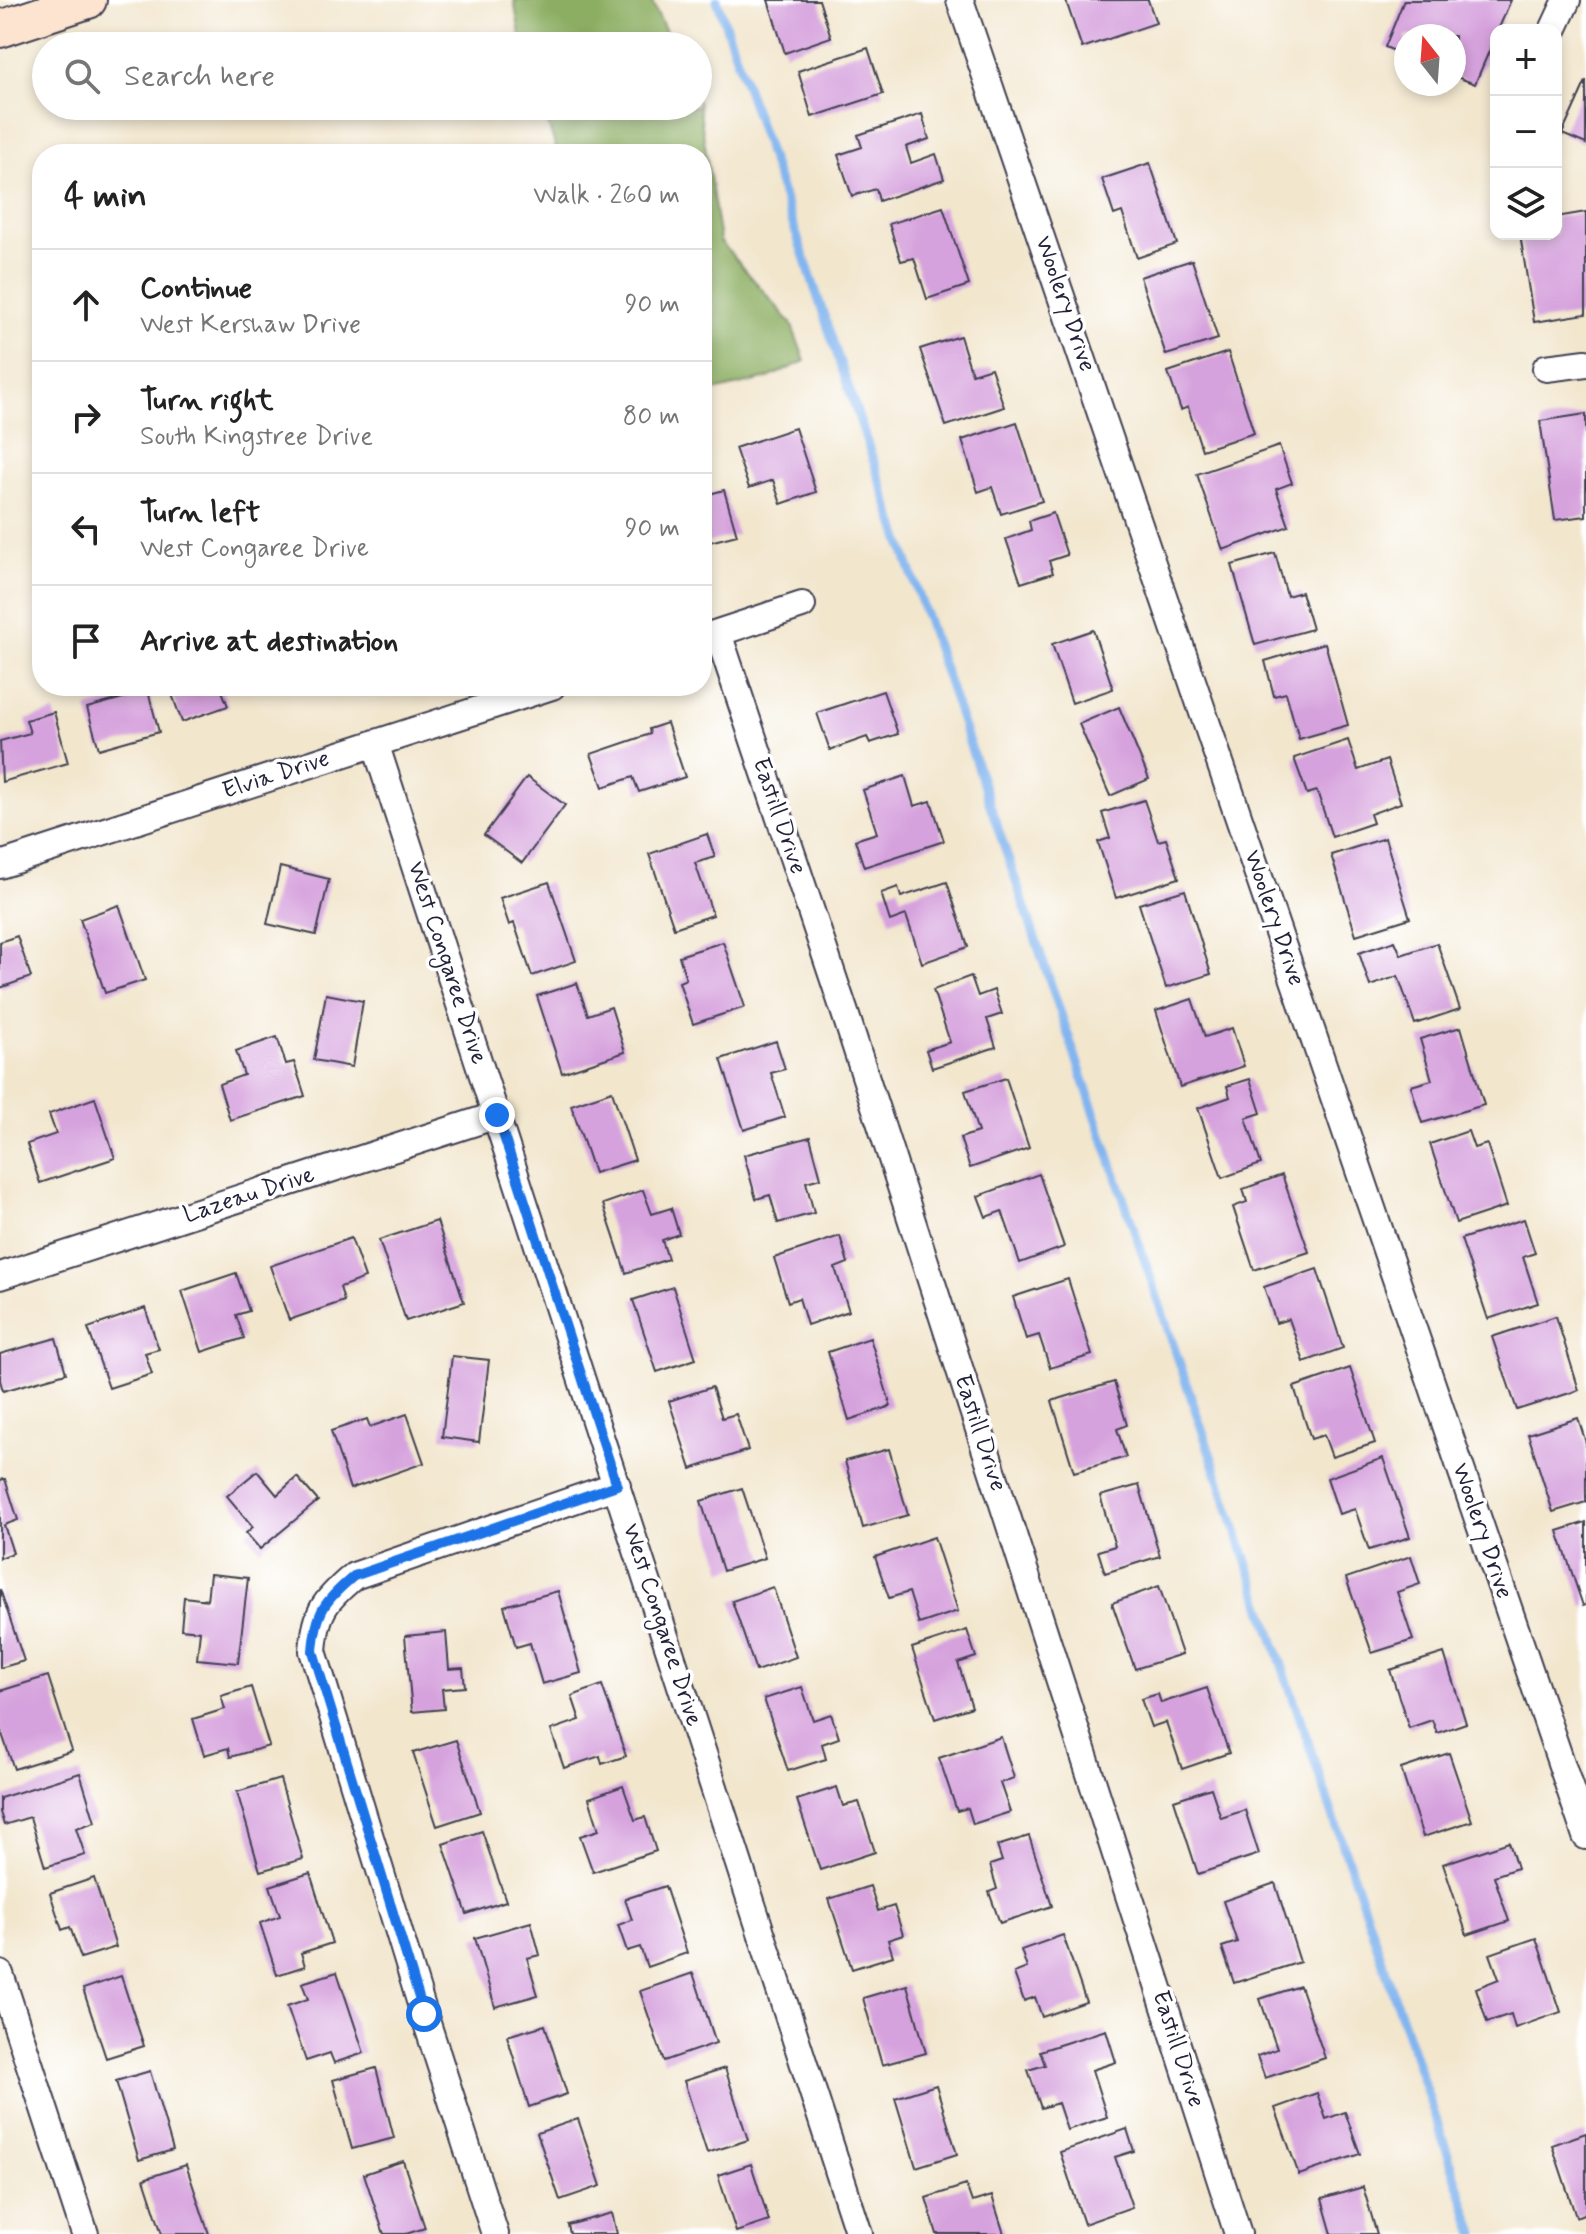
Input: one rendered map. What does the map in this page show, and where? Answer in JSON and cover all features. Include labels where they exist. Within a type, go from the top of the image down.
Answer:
[{"type":"main road","points":[[0,29],[88,0]]},
{"type":"street","name":"Woolery Drive","points":[[960,0],[1586,1836]]},
{"type":"street","points":[[1556,24],[1567,0]]},
{"type":"street","points":[[1546,368],[1586,363]]},
{"type":"street","points":[[712,634],[802,605]]},
{"type":"street","name":"Eastill Drive","points":[[712,641],[845,1013],[1238,2234]]},
{"type":"street","name":"Elvia Drive","points":[[0,865],[521,696]]},
{"type":"street","name":"West Congaree Drive","points":[[375,743],[859,2234]]},
{"type":"street","name":"Lazeau Drive","points":[[0,1276],[497,1115]]},
{"type":"street","points":[[495,2234],[313,1651],[315,1625],[329,1596],[354,1576],[617,1485]]},
{"type":"street","points":[[0,1974],[85,2234]]},
{"type":"green space","points":[[514,0],[651,0],[666,32],[520,32]]},
{"type":"green space","points":[[547,120],[701,120],[705,144],[555,144]]},
{"type":"green space","points":[[712,190],[720,241],[791,323],[805,361],[768,378],[712,392]]},
{"type":"building","points":[[768,0],[819,0],[831,37],[785,53]]},
{"type":"building","points":[[1148,0],[1156,23],[1082,48],[1066,1]]},
{"type":"building","points":[[1404,0],[1511,0],[1501,24],[1490,24],[1490,49],[1475,84],[1466,81],[1466,24],[1394,24]]},
{"type":"building","points":[[1394,25],[1394,51],[1385,47]]},
{"type":"building","points":[[868,48],[883,94],[812,117],[798,71]]},
{"type":"building","points":[[1586,81],[1586,144],[1562,134]]},
{"type":"building","points":[[922,114],[929,139],[906,147],[911,163],[936,154],[944,179],[879,201],[876,189],[852,196],[838,155],[862,147],[858,135]]},
{"type":"building","points":[[1150,163],[1177,244],[1137,258],[1122,212],[1114,215],[1102,179]]},
{"type":"building","points":[[943,207],[969,285],[927,299],[914,258],[901,261],[889,224]]},
{"type":"building","points":[[1586,212],[1586,314],[1534,322],[1521,240],[1562,240],[1562,216]]},
{"type":"building","points":[[1192,260],[1218,339],[1166,355],[1140,277]]},
{"type":"building","points":[[960,336],[972,374],[991,368],[1004,407],[946,426],[920,349]]},
{"type":"building","points":[[1228,352],[1254,433],[1202,450],[1188,407],[1181,410],[1168,372]]},
{"type":"building","points":[[1586,414],[1586,516],[1555,520],[1540,421]]},
{"type":"building","points":[[1017,422],[1042,501],[1001,514],[992,487],[978,492],[962,440]]},
{"type":"building","points":[[795,428],[816,492],[781,504],[773,480],[749,488],[735,448]]},
{"type":"building","points":[[1279,446],[1292,483],[1276,489],[1289,526],[1223,550],[1197,474]]},
{"type":"building","points":[[724,490],[737,535],[712,541],[712,493]]},
{"type":"building","points":[[1053,513],[1067,555],[1049,561],[1053,573],[1021,583],[1006,539],[1031,530],[1029,521]]},
{"type":"building","points":[[1275,553],[1287,596],[1301,592],[1312,629],[1255,645],[1232,565]]},
{"type":"building","points":[[1093,630],[1113,689],[1072,703],[1052,644]]},
{"type":"building","points":[[1325,643],[1348,725],[1299,739],[1286,693],[1274,696],[1265,661]]},
{"type":"building","points":[[883,691],[898,734],[870,743],[867,737],[830,750],[817,713]]},
{"type":"building","points":[[130,696],[149,696],[159,732],[99,749],[87,708]]},
{"type":"building","points":[[173,696],[224,696],[228,706],[182,722]]},
{"type":"building","points":[[1119,707],[1149,779],[1110,796],[1079,724]]},
{"type":"building","points":[[54,712],[68,763],[2,782],[0,741],[30,733],[26,720]]},
{"type":"building","points":[[667,723],[685,777],[639,792],[633,777],[603,787],[591,754],[650,734],[649,729]]},
{"type":"building","points":[[1348,740],[1358,770],[1387,760],[1401,803],[1370,814],[1373,823],[1332,837],[1317,791],[1307,794],[1294,758]]},
{"type":"building","points":[[905,776],[914,806],[931,801],[944,841],[864,867],[855,840],[877,833],[863,790]]},
{"type":"building","points":[[527,777],[565,805],[522,863],[484,835]]},
{"type":"building","points":[[1144,800],[1158,841],[1166,839],[1179,878],[1116,898],[1098,842],[1110,838],[1102,813]]},
{"type":"building","points":[[707,834],[715,857],[695,863],[713,915],[674,928],[649,854]]},
{"type":"building","points":[[1385,838],[1410,918],[1356,935],[1331,855]]},
{"type":"building","points":[[280,867],[329,879],[316,935],[267,924]]},
{"type":"building","points":[[549,882],[576,961],[532,976],[514,923],[509,925],[500,898]]},
{"type":"building","points":[[947,882],[968,947],[922,963],[906,915],[890,921],[881,893],[898,887],[901,897]]},
{"type":"building","points":[[1185,890],[1211,974],[1166,988],[1139,904]]},
{"type":"building","points":[[119,905],[145,980],[105,993],[80,919]]},
{"type":"building","points":[[17,936],[31,977],[0,988],[0,942]]},
{"type":"building","points":[[1395,941],[1401,955],[1437,943],[1460,1009],[1415,1024],[1398,976],[1370,986],[1359,953]]},
{"type":"building","points":[[723,942],[745,1007],[693,1024],[679,982],[686,979],[679,956]]},
{"type":"building","points":[[971,976],[978,996],[994,990],[1002,1014],[987,1019],[996,1047],[932,1068],[926,1050],[950,1042],[933,990]]},
{"type":"building","points":[[577,983],[588,1015],[611,1007],[625,1052],[562,1073],[537,996]]},
{"type":"building","points":[[326,994],[363,1001],[352,1067],[314,1060]]},
{"type":"building","points":[[1192,999],[1205,1037],[1232,1028],[1244,1066],[1180,1087],[1156,1011]]},
{"type":"building","points":[[1461,1027],[1484,1105],[1422,1123],[1411,1086],[1432,1080],[1420,1039]]},
{"type":"building","points":[[277,1037],[286,1064],[294,1062],[305,1096],[230,1120],[219,1084],[244,1075],[236,1051]]},
{"type":"building","points":[[776,1041],[785,1069],[771,1073],[785,1117],[744,1130],[721,1059]]},
{"type":"building","points":[[1006,1078],[1029,1148],[970,1168],[960,1138],[978,1132],[965,1091]]},
{"type":"building","points":[[1250,1079],[1261,1113],[1246,1118],[1261,1164],[1222,1178],[1198,1108],[1230,1097],[1227,1086]]},
{"type":"building","points":[[612,1091],[635,1160],[594,1173],[571,1105]]},
{"type":"building","points":[[95,1098],[115,1158],[40,1183],[27,1144],[56,1134],[49,1114]]},
{"type":"building","points":[[1468,1131],[1474,1148],[1487,1144],[1507,1206],[1456,1223],[1430,1144]]},
{"type":"building","points":[[810,1137],[821,1178],[806,1182],[814,1213],[778,1223],[770,1195],[756,1199],[744,1155]]},
{"type":"building","points":[[1039,1174],[1064,1247],[1020,1263],[1002,1211],[986,1217],[978,1196]]},
{"type":"building","points":[[1282,1175],[1309,1252],[1254,1270],[1233,1207],[1247,1202],[1243,1189]]},
{"type":"building","points":[[643,1190],[652,1214],[671,1208],[679,1234],[662,1240],[668,1259],[626,1273],[603,1204]]},
{"type":"building","points":[[1524,1219],[1535,1253],[1523,1257],[1538,1303],[1488,1319],[1461,1239]]},
{"type":"building","points":[[437,1221],[464,1302],[406,1321],[379,1240]]},
{"type":"building","points":[[840,1236],[848,1263],[835,1268],[849,1311],[807,1325],[799,1298],[788,1302],[774,1258]]},
{"type":"building","points":[[351,1238],[365,1278],[340,1287],[344,1301],[289,1320],[270,1266]]},
{"type":"building","points":[[1317,1269],[1343,1348],[1304,1362],[1289,1319],[1276,1323],[1264,1287]]},
{"type":"building","points":[[236,1273],[249,1311],[236,1315],[244,1338],[202,1352],[182,1291]]},
{"type":"building","points":[[1068,1279],[1092,1355],[1050,1368],[1039,1335],[1026,1339],[1013,1297]]},
{"type":"building","points":[[673,1287],[696,1359],[657,1372],[633,1300]]},
{"type":"building","points":[[145,1308],[159,1349],[145,1353],[152,1374],[109,1388],[88,1328]]},
{"type":"building","points":[[1556,1316],[1579,1390],[1517,1410],[1492,1337]]},
{"type":"building","points":[[56,1338],[66,1373],[3,1391],[0,1354]]},
{"type":"building","points":[[870,1338],[891,1406],[849,1420],[828,1352]]},
{"type":"building","points":[[452,1356],[489,1360],[479,1442],[442,1437]]},
{"type":"building","points":[[1350,1368],[1375,1443],[1332,1457],[1324,1435],[1311,1439],[1294,1387]]},
{"type":"building","points":[[1114,1382],[1127,1425],[1117,1429],[1126,1457],[1074,1472],[1052,1401]]},
{"type":"building","points":[[712,1387],[722,1418],[736,1414],[748,1450],[691,1469],[669,1401]]},
{"type":"building","points":[[407,1414],[424,1463],[350,1489],[331,1431],[367,1419],[370,1427]]},
{"type":"building","points":[[1578,1418],[1586,1443],[1586,1502],[1553,1512],[1528,1434]]},
{"type":"building","points":[[889,1449],[908,1515],[863,1528],[845,1461]]},
{"type":"building","points":[[1383,1458],[1410,1537],[1369,1550],[1355,1509],[1339,1514],[1327,1478]]},
{"type":"building","points":[[257,1471],[277,1495],[297,1477],[318,1501],[260,1549],[246,1533],[253,1527],[227,1496]]},
{"type":"building","points":[[5,1479],[18,1520],[4,1525],[13,1553],[0,1558],[0,1480]]},
{"type":"building","points":[[1139,1485],[1160,1556],[1105,1573],[1098,1551],[1115,1546],[1100,1496]]},
{"type":"building","points":[[742,1488],[765,1558],[723,1571],[701,1501]]},
{"type":"building","points":[[1586,1522],[1586,1605],[1583,1606],[1558,1531]]},
{"type":"building","points":[[934,1537],[958,1611],[919,1624],[909,1592],[889,1598],[875,1557]]},
{"type":"building","points":[[1411,1556],[1420,1584],[1397,1592],[1413,1640],[1372,1653],[1346,1578]]},
{"type":"building","points":[[210,1574],[248,1578],[238,1663],[197,1659],[200,1631],[181,1629],[184,1597],[207,1600]]},
{"type":"building","points":[[1159,1586],[1182,1654],[1135,1669],[1112,1603]]},
{"type":"building","points":[[773,1587],[796,1657],[756,1671],[732,1601]]},
{"type":"building","points":[[0,1589],[24,1661],[0,1668]]},
{"type":"building","points":[[558,1591],[581,1673],[542,1684],[530,1643],[516,1647],[504,1606]]},
{"type":"building","points":[[967,1630],[976,1657],[958,1663],[972,1707],[935,1719],[912,1648]]},
{"type":"building","points":[[446,1632],[449,1669],[463,1668],[465,1687],[442,1689],[444,1709],[412,1712],[405,1636]]},
{"type":"building","points":[[1444,1653],[1466,1723],[1437,1733],[1432,1720],[1409,1728],[1390,1670]]},
{"type":"building","points":[[48,1676],[72,1751],[14,1769],[0,1728],[0,1691]]},
{"type":"building","points":[[602,1685],[626,1756],[602,1764],[600,1756],[564,1768],[551,1730],[580,1720],[572,1696]]},
{"type":"building","points":[[251,1687],[269,1746],[230,1757],[228,1748],[204,1755],[193,1719],[225,1709],[221,1696]]},
{"type":"building","points":[[802,1687],[813,1720],[831,1714],[839,1738],[822,1744],[826,1759],[788,1771],[764,1699]]},
{"type":"building","points":[[1207,1688],[1229,1753],[1182,1769],[1166,1722],[1151,1727],[1141,1699],[1158,1694],[1161,1703]]},
{"type":"building","points":[[1001,1737],[1014,1778],[1000,1783],[1010,1812],[973,1824],[968,1808],[957,1811],[939,1758]]},
{"type":"building","points":[[456,1740],[480,1812],[437,1826],[413,1753]]},
{"type":"building","points":[[1449,1753],[1472,1821],[1423,1837],[1401,1769]]},
{"type":"building","points":[[80,1773],[95,1822],[76,1828],[85,1855],[45,1867],[30,1817],[4,1825],[0,1798]]},
{"type":"building","points":[[280,1779],[303,1859],[260,1871],[237,1792]]},
{"type":"building","points":[[623,1786],[635,1820],[645,1817],[656,1851],[593,1872],[580,1836],[599,1830],[589,1798]]},
{"type":"building","points":[[837,1787],[843,1806],[859,1802],[875,1852],[820,1870],[797,1800]]},
{"type":"building","points":[[1211,1788],[1221,1818],[1245,1810],[1259,1854],[1198,1874],[1174,1800]]},
{"type":"building","points":[[482,1831],[506,1901],[467,1914],[443,1844]]},
{"type":"building","points":[[1029,1836],[1052,1906],[1000,1923],[989,1892],[997,1889],[990,1865],[1002,1861],[997,1846]]},
{"type":"building","points":[[1509,1842],[1517,1868],[1494,1876],[1509,1921],[1467,1935],[1443,1864]]},
{"type":"building","points":[[310,1873],[332,1943],[301,1953],[305,1966],[277,1975],[260,1923],[280,1916],[270,1886]]},
{"type":"building","points":[[94,1878],[116,1947],[81,1958],[70,1927],[62,1930],[50,1893]]},
{"type":"building","points":[[1275,1883],[1300,1962],[1234,1983],[1222,1947],[1237,1942],[1223,1901]]},
{"type":"building","points":[[665,1886],[687,1953],[647,1967],[640,1947],[627,1951],[618,1925],[632,1920],[625,1899]]},
{"type":"building","points":[[870,1886],[878,1911],[894,1906],[903,1935],[888,1940],[893,1956],[852,1969],[829,1899]]},
{"type":"building","points":[[531,1922],[540,1955],[527,1958],[538,1995],[495,2007],[475,1938]]},
{"type":"building","points":[[1063,1935],[1086,2002],[1042,2017],[1035,1997],[1024,2001],[1014,1973],[1027,1968],[1021,1950]]},
{"type":"building","points":[[1536,1938],[1561,2012],[1515,2028],[1511,2014],[1487,2022],[1476,1988],[1499,1979],[1490,1954]]},
{"type":"building","points":[[337,1972],[364,2053],[334,2063],[330,2053],[306,2061],[287,2006],[308,1999],[302,1983]]},
{"type":"building","points":[[693,1973],[716,2043],[664,2061],[640,1991]]},
{"type":"building","points":[[121,1976],[144,2046],[106,2058],[83,1989]]},
{"type":"building","points":[[907,1985],[926,2053],[882,2065],[863,1998]]},
{"type":"building","points":[[1300,1986],[1325,2058],[1265,2078],[1257,2056],[1277,2049],[1260,1999]]},
{"type":"building","points":[[545,2025],[567,2094],[529,2107],[507,2036]]},
{"type":"building","points":[[1106,2030],[1116,2062],[1092,2070],[1107,2117],[1067,2130],[1058,2103],[1041,2108],[1028,2070],[1045,2065],[1040,2051]]},
{"type":"building","points":[[376,2068],[394,2138],[352,2149],[333,2080]]},
{"type":"building","points":[[725,2068],[748,2140],[707,2153],[684,2081]]},
{"type":"building","points":[[150,2071],[173,2150],[139,2160],[116,2081]]},
{"type":"building","points":[[936,2085],[957,2154],[916,2167],[895,2098]]},
{"type":"building","points":[[1317,2093],[1326,2119],[1345,2112],[1360,2154],[1299,2175],[1275,2108]]},
{"type":"building","points":[[578,2119],[601,2186],[560,2200],[537,2133]]},
{"type":"building","points":[[1127,2129],[1134,2151],[1115,2157],[1132,2207],[1084,2224],[1060,2152]]},
{"type":"building","points":[[1586,2133],[1586,2213],[1576,2217],[1552,2145]]},
{"type":"building","points":[[403,2161],[425,2228],[406,2234],[384,2234],[364,2174]]},
{"type":"building","points":[[751,2164],[769,2221],[736,2232],[718,2175]]},
{"type":"building","points":[[186,2165],[209,2234],[162,2234],[144,2179]]},
{"type":"building","points":[[966,2185],[972,2202],[992,2196],[1004,2234],[937,2234],[926,2198]]},
{"type":"building","points":[[1363,2187],[1377,2234],[1332,2234],[1322,2199]]},
{"type":"building","points":[[612,2213],[617,2234],[570,2234],[568,2225]]},
{"type":"waterway","points":[[717,0],[1475,2234]]},
{"type":"route","points":[[424,2014],[313,1651],[315,1625],[329,1596],[354,1576],[617,1485],[497,1115]]}]
